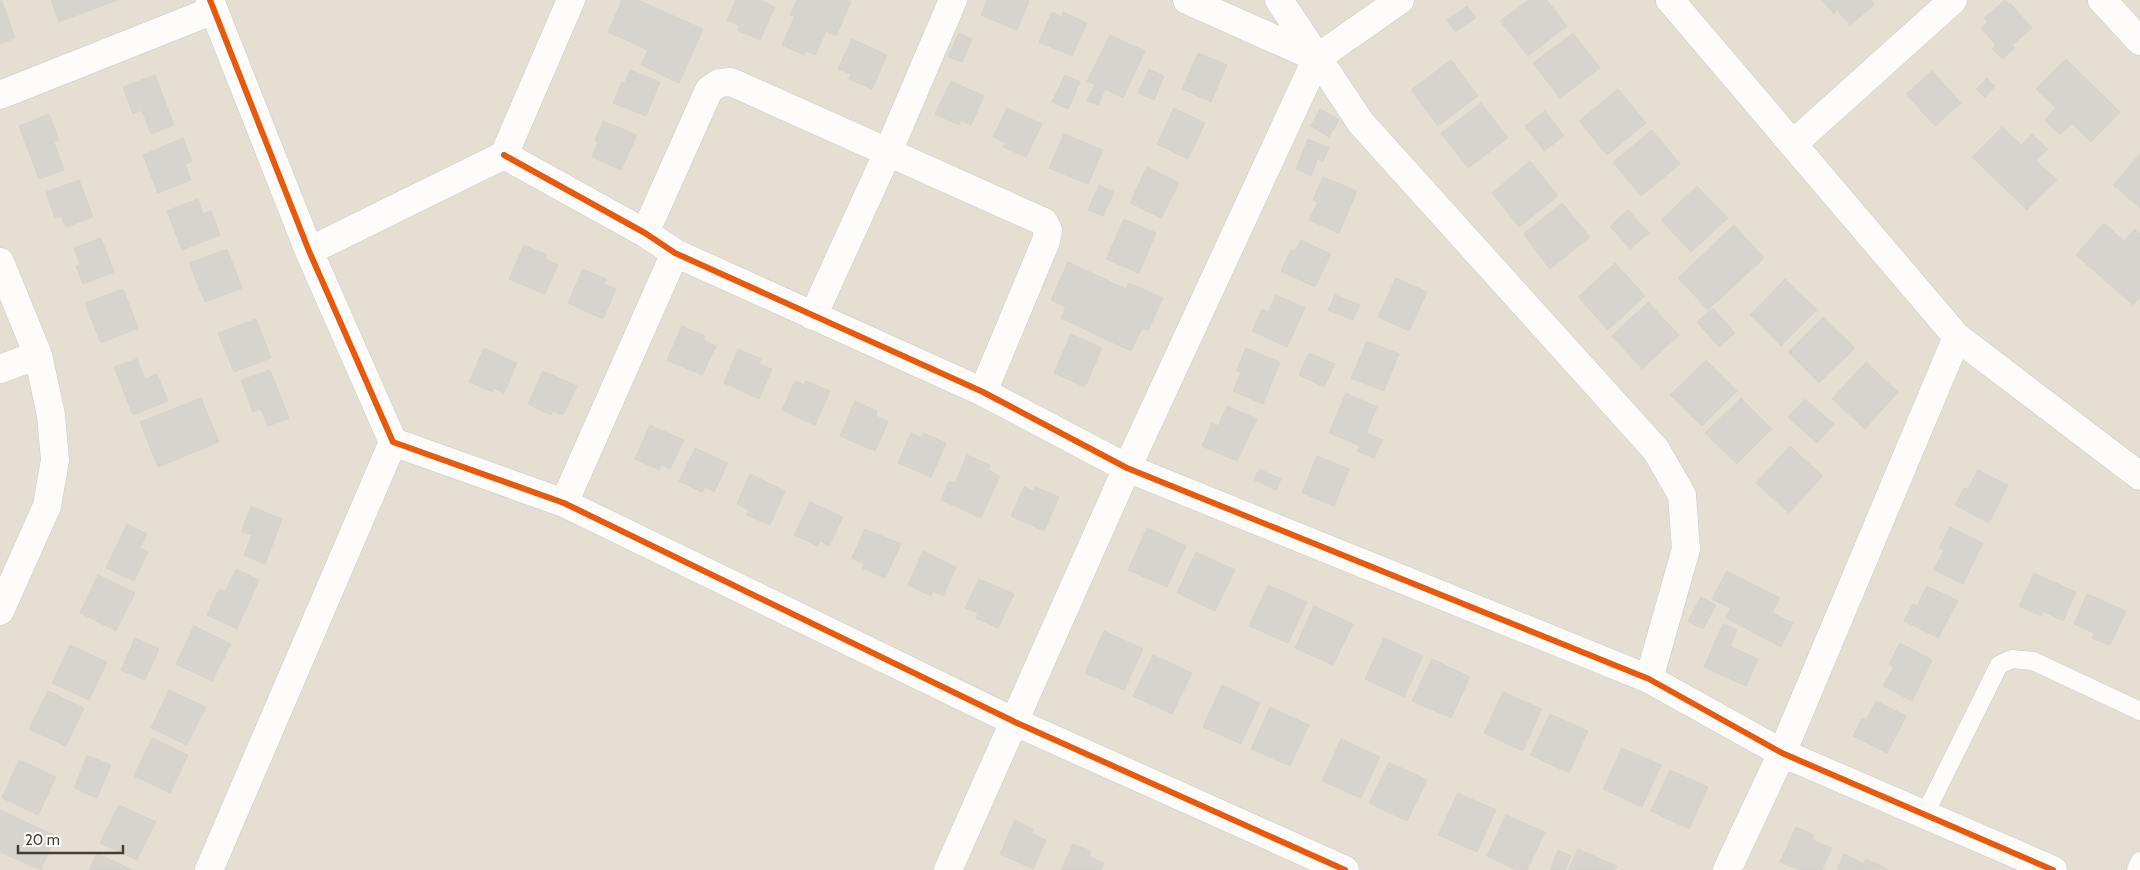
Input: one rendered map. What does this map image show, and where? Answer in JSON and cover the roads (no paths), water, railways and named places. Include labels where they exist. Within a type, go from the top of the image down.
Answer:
[{"type":"street","points":[[309,251],[504,155],[571,0]]},
{"type":"street","points":[[813,316],[888,152],[953,0]]},
{"type":"street","points":[[1186,0],[1317,58]]},
{"type":"street","points":[[1280,0],[1361,123],[1656,450],[1682,495],[1686,549],[1649,679]]},
{"type":"street","points":[[948,870],[1127,468],[1317,58],[1400,0]]},
{"type":"street","points":[[1670,0],[1957,337],[2140,476]]},
{"type":"street","points":[[1792,144],[1953,0]]},
{"type":"street","points":[[2102,0],[2140,41]]},
{"type":"street","points":[[0,95],[212,5],[309,251],[393,442],[564,503],[1015,722],[1345,870]]},
{"type":"street","points":[[645,234],[710,90],[719,83],[732,82],[1044,222],[1048,230],[1046,241],[983,392]]},
{"type":"street","points":[[504,155],[645,234],[675,253],[983,392],[1127,468],[1649,679],[1782,753],[2053,870]]},
{"type":"street","points":[[564,503],[675,253]]},
{"type":"street","points":[[0,262],[38,355],[51,416],[54,460],[47,506],[3,596]]},
{"type":"street","points":[[1727,870],[1782,753],[1957,337]]},
{"type":"street","points":[[0,369],[38,355]]},
{"type":"street","points":[[208,870],[393,442]]},
{"type":"lane","points":[[1925,814],[1999,665],[2012,659],[2033,661],[2140,711]]},
{"type":"lane","points":[[2136,870],[2140,861]]}]
